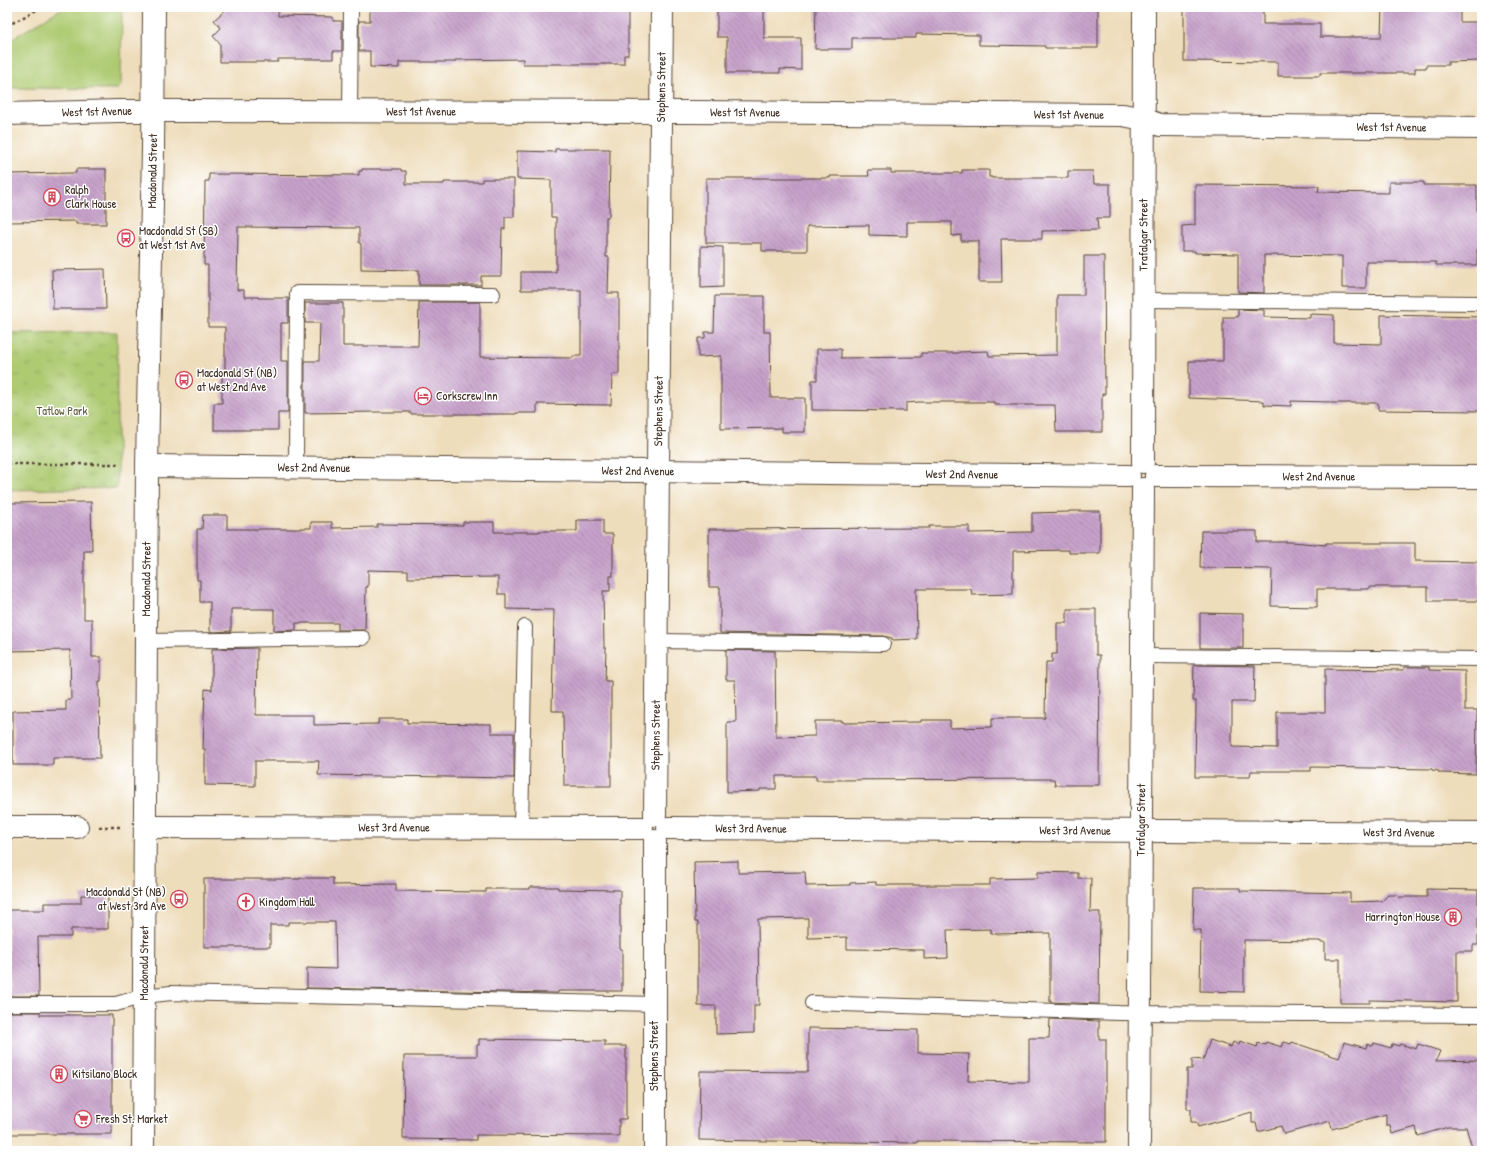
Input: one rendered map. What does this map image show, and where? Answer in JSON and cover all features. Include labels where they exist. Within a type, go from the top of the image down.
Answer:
[{"type":"street","name":"Macdonald Street","points":[[143,1151],[147,466],[154,7]]},
{"type":"street","name":"Stephens Street","points":[[655,1151],[655,828],[662,7]]},
{"type":"street","name":"Trafalgar Street","points":[[1139,1151],[1144,7]]},
{"type":"street","name":"West 1st Avenue","points":[[7,114],[153,111],[1123,115],[1165,125],[1482,128]]},
{"type":"street","name":"West 2nd Avenue","points":[[147,466],[1143,476],[1482,477]]},
{"type":"street","points":[[7,827],[77,827]]},
{"type":"street","name":"West 3rd Avenue","points":[[146,827],[655,828],[1482,833]]},
{"type":"lane","points":[[350,112],[351,7]]},
{"type":"lane","points":[[296,467],[297,293],[493,294]]},
{"type":"lane","points":[[1143,300],[1482,303]]},
{"type":"lane","points":[[521,828],[525,627]]},
{"type":"lane","points":[[147,641],[363,638]]},
{"type":"lane","points":[[657,640],[884,644]]},
{"type":"lane","points":[[1142,656],[1482,659]]},
{"type":"lane","points":[[7,1004],[116,1004],[144,996],[171,993],[654,1004]]},
{"type":"lane","points":[[812,1003],[1140,1014],[1482,1015]]},
{"type":"path","points":[[7,26],[42,7]]},
{"type":"path","points":[[7,464],[120,464]]},
{"type":"green space","points":[[64,7],[122,8],[121,85],[117,89],[15,88],[7,86],[7,42]]},
{"type":"green space","name":"Tatlow Park","points":[[117,332],[117,488],[7,490],[7,333]]},
{"type":"building","points":[[229,7],[278,7],[278,16],[333,17],[333,21],[342,21],[342,51],[333,51],[333,59],[278,59],[278,62],[220,62],[220,44],[213,36],[221,28],[214,20]]},
{"type":"building","points":[[370,7],[512,7],[594,9],[594,7],[628,7],[628,55],[624,55],[624,64],[523,64],[523,59],[455,60],[455,62],[399,62],[399,68],[370,67],[370,51],[359,51],[359,21],[370,21]]},
{"type":"building","points":[[717,7],[764,7],[764,38],[801,38],[801,70],[780,69],[780,73],[727,73],[727,37],[717,37]]},
{"type":"building","points":[[816,7],[1098,7],[1098,48],[1045,48],[1045,46],[979,45],[979,35],[916,34],[916,38],[852,38],[852,49],[815,49]]},
{"type":"building","points":[[1184,7],[1263,7],[1263,24],[1320,24],[1320,37],[1381,37],[1382,7],[1460,7],[1460,22],[1482,22],[1482,61],[1448,62],[1448,65],[1426,65],[1426,68],[1415,68],[1415,73],[1320,73],[1320,76],[1278,76],[1278,62],[1184,61]]},
{"type":"building","points":[[555,149],[610,149],[609,217],[606,217],[606,257],[609,257],[608,293],[619,293],[619,374],[612,374],[611,405],[537,404],[537,413],[516,414],[410,414],[410,412],[305,413],[305,361],[319,361],[320,323],[305,323],[305,303],[343,303],[343,346],[418,346],[419,302],[480,302],[480,357],[573,358],[573,356],[581,356],[581,290],[521,290],[521,272],[556,272],[556,217],[551,217],[551,180],[517,179],[517,151],[555,152]]},
{"type":"building","points":[[76,169],[106,169],[106,224],[76,224],[76,221],[7,222],[7,174],[76,173]]},
{"type":"building","points":[[362,169],[401,169],[401,171],[406,171],[406,184],[444,184],[444,182],[482,182],[482,179],[514,179],[514,217],[505,217],[505,229],[502,229],[501,276],[481,276],[481,285],[419,285],[419,270],[361,269],[361,244],[359,243],[359,228],[238,227],[237,290],[244,290],[244,297],[288,298],[288,323],[281,323],[281,361],[288,361],[288,413],[278,413],[278,430],[214,430],[214,403],[222,403],[222,374],[225,374],[225,327],[208,327],[208,265],[204,265],[205,181],[209,181],[209,174],[359,175],[359,171],[362,171]]},
{"type":"building","points":[[868,170],[891,170],[891,173],[962,173],[962,170],[989,170],[989,177],[992,178],[1068,178],[1068,171],[1093,171],[1094,184],[1110,184],[1110,218],[1097,218],[1098,230],[1042,231],[1042,239],[1001,239],[1002,282],[979,282],[979,241],[961,241],[961,235],[952,236],[952,222],[907,222],[907,236],[869,235],[869,225],[807,226],[807,251],[762,251],[762,243],[706,243],[706,178],[830,178],[830,176],[869,176]]},
{"type":"building","points":[[1389,182],[1424,182],[1424,185],[1477,185],[1477,213],[1482,213],[1482,250],[1477,250],[1477,265],[1436,265],[1436,262],[1366,262],[1366,288],[1342,288],[1342,256],[1264,255],[1264,293],[1238,292],[1238,254],[1195,253],[1195,251],[1182,251],[1182,226],[1195,225],[1195,185],[1319,186],[1318,192],[1389,193]]},
{"type":"building","points":[[701,246],[723,247],[723,287],[701,288]]},
{"type":"building","points":[[1084,256],[1104,256],[1105,394],[1102,394],[1102,432],[1056,432],[1055,405],[994,405],[994,402],[919,402],[906,403],[906,411],[812,410],[812,380],[817,380],[817,349],[841,349],[841,358],[921,357],[921,353],[988,351],[989,356],[1057,355],[1057,295],[1084,295]]},
{"type":"building","points":[[105,269],[106,309],[53,309],[52,270]]},
{"type":"building","points":[[715,296],[764,296],[764,332],[770,332],[771,398],[805,398],[805,432],[782,432],[782,428],[721,429],[721,356],[698,357],[698,338],[705,338],[705,332],[714,332]]},
{"type":"building","points":[[1238,309],[1264,310],[1264,317],[1310,318],[1310,314],[1334,315],[1334,343],[1381,344],[1381,315],[1482,317],[1482,411],[1378,410],[1378,403],[1291,401],[1291,406],[1264,405],[1264,401],[1189,398],[1189,361],[1223,361],[1223,317],[1238,317]]},
{"type":"building","points":[[91,502],[92,551],[84,551],[84,619],[92,619],[92,657],[101,657],[101,681],[99,681],[100,758],[53,758],[53,765],[13,765],[13,711],[66,710],[66,700],[71,700],[70,650],[7,651],[7,503]]},
{"type":"building","points":[[1100,511],[1100,553],[1069,553],[1069,550],[1013,551],[1013,594],[972,595],[971,589],[916,589],[917,639],[892,640],[892,638],[883,636],[720,633],[720,587],[709,587],[709,529],[929,528],[929,526],[969,526],[969,533],[1032,532],[1032,513]]},
{"type":"building","points":[[203,515],[227,515],[227,529],[300,529],[311,528],[311,522],[332,522],[332,528],[377,527],[377,524],[463,525],[463,522],[494,522],[494,532],[539,532],[577,531],[577,520],[603,520],[603,534],[613,534],[613,576],[610,576],[610,591],[603,591],[604,648],[606,648],[605,681],[611,681],[611,786],[564,786],[563,711],[552,711],[554,610],[506,609],[506,594],[498,594],[498,577],[408,578],[408,571],[368,570],[365,630],[338,630],[338,623],[296,623],[296,630],[274,631],[274,609],[231,609],[231,631],[213,632],[210,631],[210,602],[200,602],[200,580],[197,580],[197,529],[202,529]]},
{"type":"building","points":[[1201,531],[1257,531],[1257,542],[1292,542],[1326,545],[1326,543],[1415,543],[1415,561],[1479,562],[1478,601],[1428,601],[1428,587],[1369,587],[1369,589],[1317,589],[1317,607],[1271,606],[1272,569],[1200,568]]},
{"type":"building","points":[[1067,609],[1096,609],[1096,655],[1100,655],[1099,785],[1055,785],[1054,779],[816,780],[816,776],[776,776],[776,789],[727,792],[727,722],[736,722],[735,680],[726,680],[726,650],[775,651],[776,737],[815,736],[815,721],[843,721],[843,723],[950,720],[950,728],[992,727],[992,718],[1045,718],[1046,662],[1052,662],[1052,654],[1057,654],[1057,623],[1067,623]]},
{"type":"building","points":[[1200,613],[1243,614],[1243,648],[1200,648]]},
{"type":"building","points":[[257,648],[256,715],[314,715],[314,725],[378,724],[379,719],[407,719],[407,723],[491,724],[491,733],[514,733],[514,778],[318,775],[319,761],[255,761],[255,786],[205,785],[205,749],[203,749],[205,689],[212,690],[212,649]]},
{"type":"building","points":[[1194,665],[1255,666],[1254,702],[1232,702],[1232,747],[1277,748],[1277,712],[1325,712],[1325,669],[1404,670],[1404,667],[1429,667],[1429,670],[1465,671],[1465,710],[1477,710],[1476,774],[1439,773],[1439,771],[1432,769],[1311,767],[1311,771],[1251,771],[1250,777],[1195,777],[1196,701],[1193,701]]},
{"type":"building","points":[[738,861],[738,873],[805,872],[806,886],[850,885],[850,883],[876,882],[876,885],[990,885],[990,879],[1038,878],[1038,872],[1078,873],[1078,878],[1091,878],[1090,912],[1100,912],[1099,1004],[1050,1002],[1050,933],[991,934],[991,929],[947,930],[948,958],[924,959],[924,950],[847,949],[847,937],[808,938],[808,918],[758,919],[759,1005],[754,1005],[754,1033],[716,1034],[716,1006],[698,1006],[698,922],[695,922],[694,862]]},
{"type":"building","points":[[333,878],[333,885],[396,884],[396,891],[486,892],[486,889],[530,889],[530,887],[620,890],[622,991],[558,991],[558,993],[551,993],[307,988],[307,968],[336,969],[335,922],[288,922],[288,925],[270,925],[270,947],[204,947],[204,879]]},
{"type":"building","points":[[1194,888],[1240,888],[1240,891],[1350,893],[1350,902],[1382,901],[1388,895],[1397,895],[1399,897],[1427,897],[1427,889],[1478,890],[1478,945],[1473,945],[1473,951],[1457,951],[1457,1002],[1370,1000],[1370,1003],[1340,1003],[1340,959],[1325,959],[1325,942],[1320,941],[1244,940],[1244,992],[1200,991],[1201,930],[1193,930]]},
{"type":"building","points":[[81,895],[108,895],[108,929],[71,929],[71,937],[38,937],[39,996],[10,996],[7,910],[44,910],[44,903],[81,903]]},
{"type":"building","name":"Kitsilano Block","points":[[10,1012],[40,1012],[40,1015],[112,1015],[112,1134],[7,1134],[7,1015],[10,1015]]},
{"type":"building","points":[[1050,1019],[1099,1021],[1099,1039],[1106,1039],[1106,1142],[917,1141],[917,1143],[699,1140],[700,1071],[808,1072],[808,1028],[918,1030],[918,1053],[969,1054],[968,1081],[1029,1082],[1029,1038],[1049,1038]]},
{"type":"building","points":[[479,1039],[605,1041],[605,1046],[626,1046],[626,1119],[619,1119],[619,1136],[476,1135],[476,1140],[403,1139],[404,1056],[477,1056],[477,1045],[479,1045]]},
{"type":"building","points":[[1210,1040],[1231,1047],[1233,1042],[1239,1045],[1240,1041],[1257,1047],[1258,1043],[1265,1045],[1266,1042],[1282,1047],[1284,1042],[1291,1044],[1292,1042],[1339,1058],[1344,1042],[1366,1048],[1367,1044],[1373,1046],[1374,1043],[1391,1048],[1392,1044],[1399,1046],[1400,1044],[1416,1049],[1418,1044],[1440,1051],[1436,1061],[1482,1060],[1482,1151],[1473,1151],[1466,1127],[1448,1127],[1418,1136],[1416,1127],[1392,1134],[1390,1125],[1386,1125],[1386,1114],[1332,1129],[1330,1121],[1284,1134],[1281,1126],[1258,1132],[1256,1123],[1252,1123],[1252,1112],[1198,1127],[1196,1122],[1191,1122],[1191,1109],[1187,1109],[1187,1069],[1192,1069],[1192,1059],[1203,1060]]},
{"type":"place","name":"Ralph Clark House","points":[[52,197]]},
{"type":"place","name":"Macdonald St (SB) at West 1st Ave","points":[[126,238]]},
{"type":"place","name":"Macdonald St (NB) at West 2nd Ave","points":[[184,380]]},
{"type":"place","name":"Corkscrew Inn","points":[[423,396]]},
{"type":"place","name":"Macdonald St (NB) at West 3rd Ave","points":[[179,899]]},
{"type":"place","name":"Kingdom Hall","points":[[246,902]]},
{"type":"place","name":"Harrington House","points":[[1453,917]]},
{"type":"place","name":"Kitsilano Block","points":[[59,1074]]},
{"type":"place","name":"Fresh St. Market","points":[[83,1119]]}]
